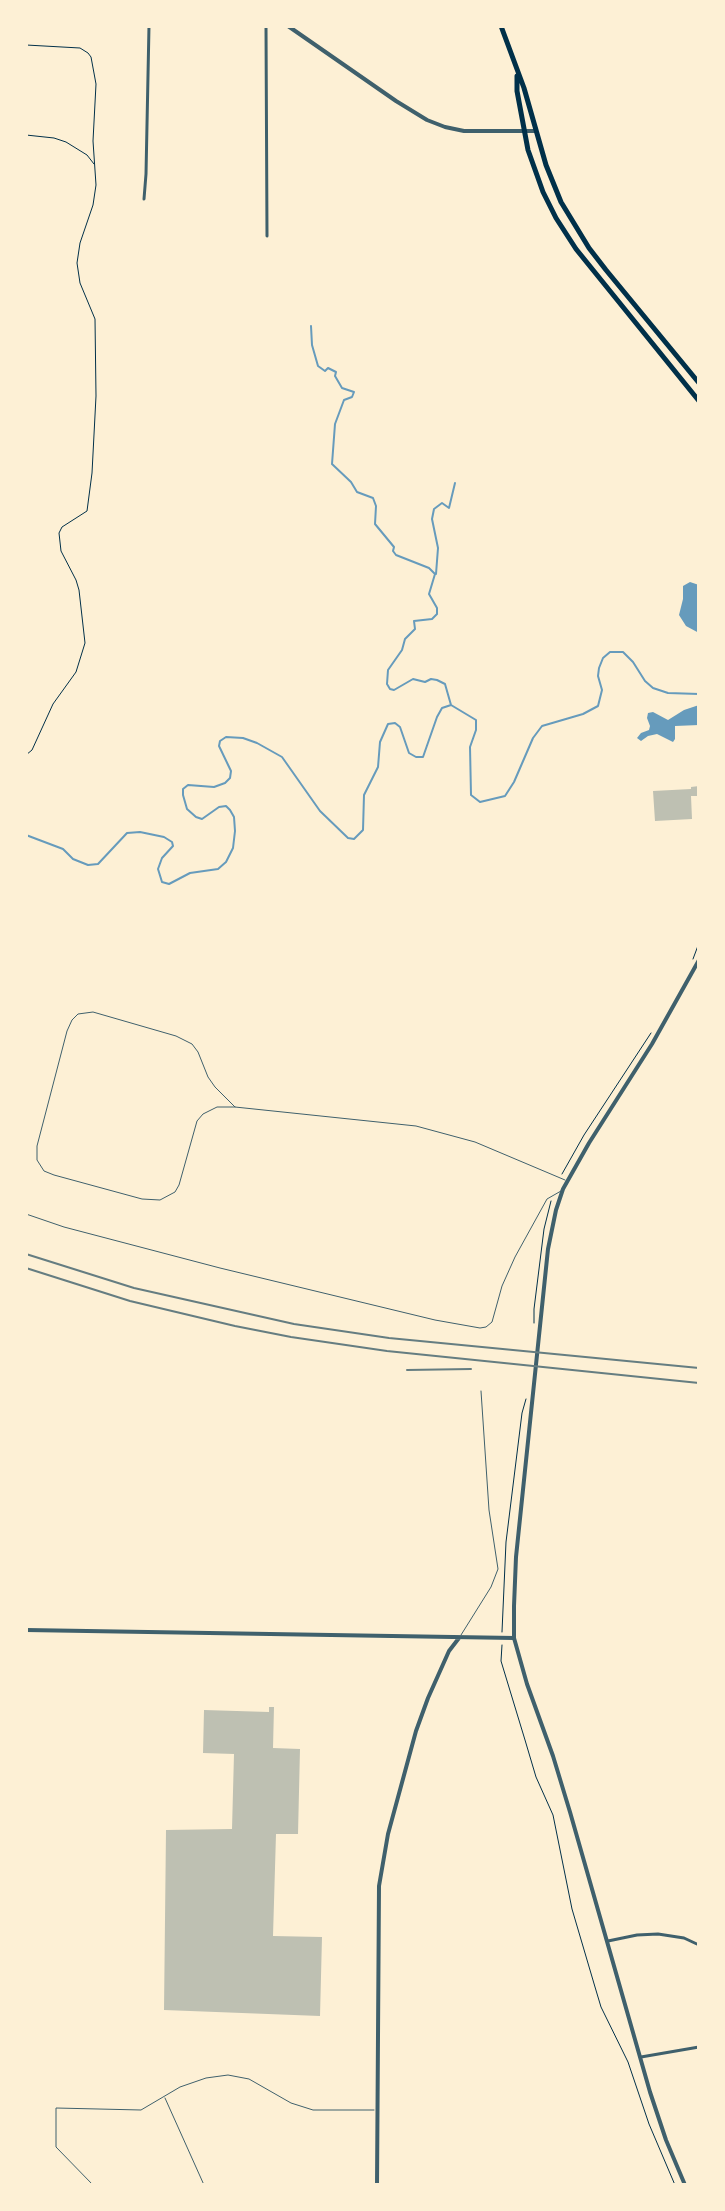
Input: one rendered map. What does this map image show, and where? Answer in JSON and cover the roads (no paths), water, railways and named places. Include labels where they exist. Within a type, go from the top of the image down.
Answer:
[{"type":"highway","points":[[501,26],[561,202],[589,248],[699,383]]},
{"type":"highway","points":[[516,71],[528,150],[543,192],[563,229],[636,326],[699,401]]},
{"type":"street","points":[[144,199],[149,26]]},
{"type":"street","points":[[266,26],[267,236]]},
{"type":"street","points":[[288,26],[427,120],[464,131],[535,131]]},
{"type":"street","points":[[685,2185],[666,2140],[553,1756],[514,1638],[516,1557],[548,1249],[556,1210],[567,1181],[652,1044],[699,960]]},
{"type":"street","points":[[26,1630],[514,1638]]},
{"type":"street","points":[[377,2185],[379,1886],[388,1834],[416,1731],[449,1651],[459,1638]]},
{"type":"street","points":[[608,1941],[658,1934],[684,1938],[699,1945]]},
{"type":"street","points":[[641,2057],[699,2047]]},
{"type":"lane","points":[[235,1107],[208,1077],[192,1044],[156,1030],[85,1012],[72,1020],[67,1031],[37,1146],[37,1160],[44,1171],[54,1175],[142,1199],[160,1200],[175,1192],[179,1185],[197,1121],[217,1107],[235,1107],[416,1126],[475,1142],[567,1181]]},
{"type":"lane","points":[[26,1214],[235,1272],[480,1328],[492,1322],[502,1286],[547,1199],[563,1189]]},
{"type":"lane","points":[[459,1638],[491,1587],[498,1569],[489,1510],[481,1391]]},
{"type":"lane","points":[[93,2185],[56,2147],[56,2108],[141,2110],[164,2095],[206,2078],[228,2075],[249,2079],[291,2103],[313,2110],[377,2110]]},
{"type":"lane","points":[[164,2095],[204,2185]]},
{"type":"water","points":[[690,582],[699,585],[699,633],[686,626],[679,615],[683,586]]},
{"type":"water","points":[[699,705],[699,725],[675,726],[673,742],[657,734],[641,741],[637,738],[649,730],[648,713],[653,712],[668,720]]},
{"type":"waterway","points":[[311,326],[318,366],[325,371],[328,368],[336,372],[342,388],[354,392],[352,397],[344,400],[335,424],[332,464],[357,492],[373,498],[375,524],[394,547],[396,555],[429,568],[435,574],[429,594],[437,614],[432,619],[414,621],[415,629],[405,639],[402,650],[388,670],[387,684],[394,690],[413,679],[425,682],[437,680],[445,684],[451,705]]},
{"type":"waterway","points":[[436,574],[438,548],[432,519],[434,509],[442,503],[449,508],[455,483]]},
{"type":"waterway","points":[[26,835],[63,849],[73,859],[88,865],[98,864],[127,833],[164,837],[173,846],[162,858],[158,869],[162,882],[169,884],[190,873],[218,869],[226,862],[233,848],[234,817],[230,810],[226,806],[219,807],[202,819],[187,809],[183,795],[183,789],[188,785],[214,787],[230,778],[231,771],[219,746],[226,737],[243,738],[282,757],[320,811],[348,838],[354,839],[363,830],[364,795],[378,767],[380,742],[388,724],[395,723],[400,727],[409,753],[423,757],[442,708],[451,705],[476,720],[470,747],[471,795],[480,802],[505,796],[542,726],[583,714],[598,706],[602,690],[599,668],[610,652],[623,652],[653,688],[668,693],[699,694]]},
{"type":"railway","points":[[26,1254],[134,1288],[294,1324],[389,1338],[699,1368]]},
{"type":"railway","points":[[26,1268],[130,1301],[291,1337],[387,1351],[699,1383]]},
{"type":"railway","points":[[407,1370],[471,1369]]}]
